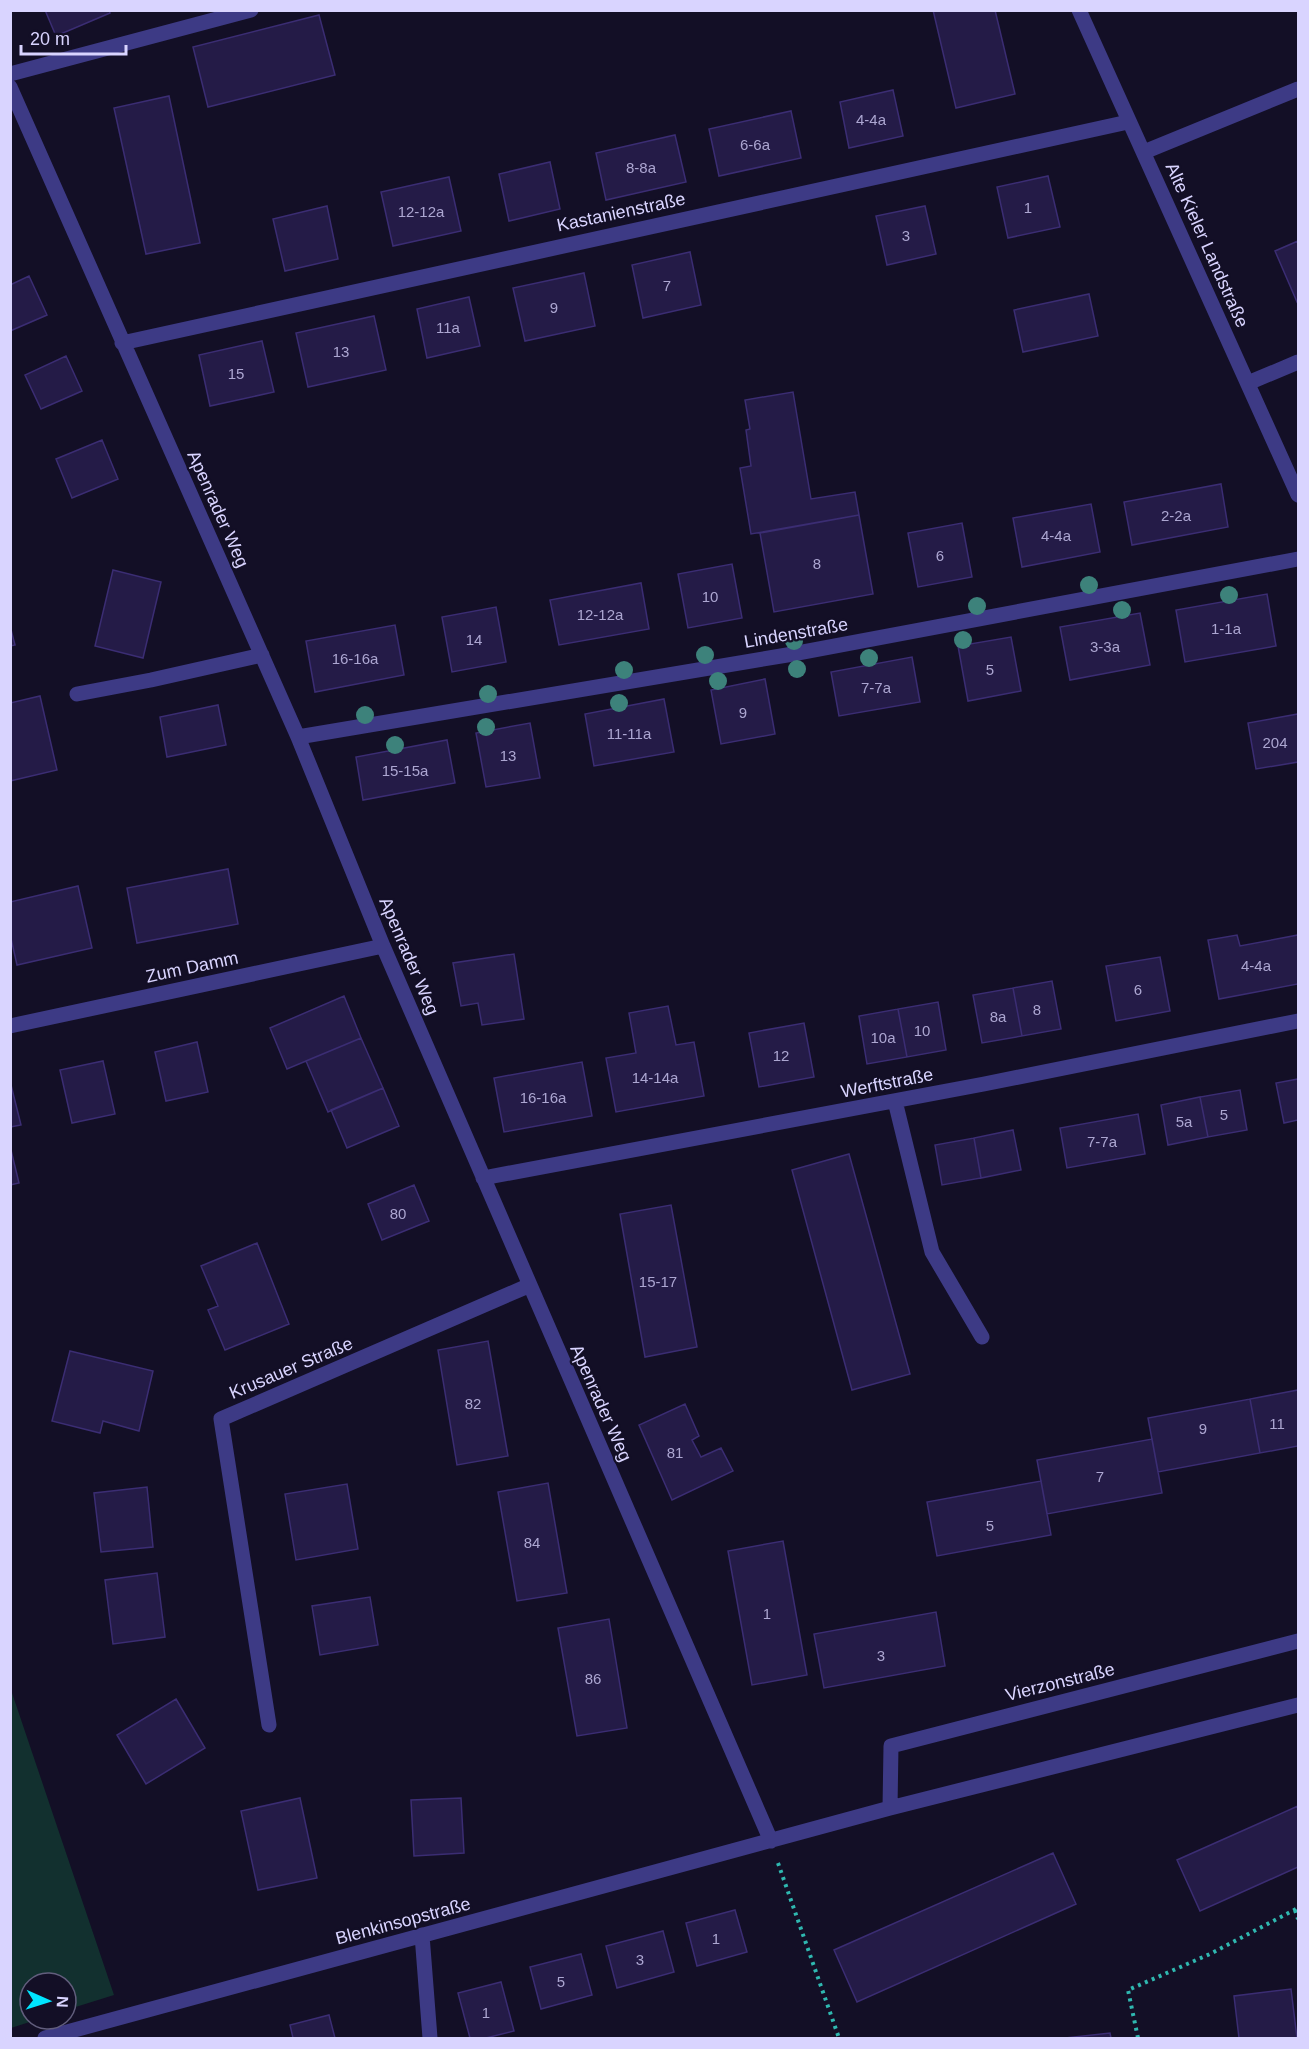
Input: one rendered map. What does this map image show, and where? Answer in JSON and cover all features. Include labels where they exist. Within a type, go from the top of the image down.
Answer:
[{"type":"street","points":[[10,74],[251,10]]},
{"type":"street","name":"Alte Kieler Landstraße","points":[[1079,10],[1299,495]]},
{"type":"street","name":"Apenrader Weg","points":[[10,87],[298,737],[383,945],[528,1286],[771,1842]]},
{"type":"street","points":[[1144,152],[1299,89]]},
{"type":"street","name":"Kastanienstraße","points":[[122,343],[1128,122]]},
{"type":"street","points":[[1248,383],[1299,362]]},
{"type":"street","name":"Lindenstraße","points":[[298,737],[787,655],[1299,559]]},
{"type":"street","points":[[77,694],[262,655]]},
{"type":"street","name":"Zum Damm","points":[[10,1026],[383,945]]},
{"type":"street","name":"Werftstraße","points":[[483,1178],[895,1101],[1299,1021]]},
{"type":"street","points":[[895,1101],[932,1252],[982,1337]]},
{"type":"street","name":"Krusauer Straße","points":[[269,1725],[221,1419],[528,1286]]},
{"type":"street","name":"Vierzonstraße","points":[[890,1808],[891,1746],[1299,1641]]},
{"type":"street","points":[[771,1842],[890,1808],[1299,1705]]},
{"type":"street","name":"Blenkinsopstraße","points":[[45,2038],[771,1842]]},
{"type":"street","points":[[423,1935],[430,2038]]},
{"type":"path","points":[[771,1842],[839,2038]]},
{"type":"path","points":[[1138,2038],[1128,1990],[1210,1954],[1297,1909],[1299,1919]]},
{"type":"green space","points":[[11,1690],[114,1995],[78,2006],[78,1971],[18,1971],[18,2026],[11,2028]]},
{"type":"building","points":[[45,10],[109,10],[110,13],[56,36]]},
{"type":"building","points":[[933,10],[995,10],[1015,94],[956,108]]},
{"type":"building","points":[[319,15],[335,75],[208,107],[193,47]]},
{"type":"building","points":[[893,90],[903,136],[849,148],[840,102]]},
{"type":"building","points":[[169,96],[200,243],[146,254],[114,108]]},
{"type":"building","points":[[791,111],[801,158],[719,176],[709,129]]},
{"type":"building","points":[[675,135],[686,182],[606,200],[596,153]]},
{"type":"building","points":[[550,162],[560,209],[509,221],[499,174]]},
{"type":"building","points":[[1048,176],[1060,227],[1008,238],[997,187]]},
{"type":"building","points":[[449,177],[461,231],[393,246],[381,192]]},
{"type":"building","points":[[327,206],[338,259],[285,271],[273,219]]},
{"type":"building","points":[[925,206],[936,254],[887,265],[876,216]]},
{"type":"building","points":[[1298,241],[1298,301],[1297,302],[1275,251]]},
{"type":"building","points":[[690,252],[701,305],[643,318],[632,265]]},
{"type":"building","points":[[584,273],[595,326],[525,341],[513,288]]},
{"type":"building","points":[[29,276],[47,315],[10,331],[10,285]]},
{"type":"building","points":[[1089,294],[1098,336],[1023,352],[1014,310]]},
{"type":"building","points":[[469,297],[480,346],[427,358],[417,309]]},
{"type":"building","points":[[374,316],[386,370],[308,387],[296,333]]},
{"type":"building","points":[[262,341],[274,392],[210,406],[199,355]]},
{"type":"building","points":[[66,356],[82,391],[41,409],[25,375]]},
{"type":"building","points":[[793,392],[811,499],[855,492],[859,515],[751,534],[740,468],[751,466],[746,430],[750,429],[745,400]]},
{"type":"building","points":[[102,440],[118,479],[72,498],[56,459]]},
{"type":"building","points":[[1221,484],[1228,527],[1132,545],[1124,502]]},
{"type":"building","points":[[1091,504],[1100,552],[1022,567],[1013,518]]},
{"type":"building","points":[[859,515],[873,594],[774,612],[760,533]]},
{"type":"building","points":[[962,523],[972,577],[918,587],[908,533]]},
{"type":"building","points":[[732,564],[742,618],[688,628],[678,574]]},
{"type":"building","points":[[113,570],[161,582],[143,658],[95,646]]},
{"type":"building","points":[[641,583],[649,629],[559,645],[550,600]]},
{"type":"building","points":[[1267,594],[1276,646],[1185,662],[1176,610]]},
{"type":"building","points":[[496,607],[506,662],[452,672],[442,617]]},
{"type":"building","points":[[1140,613],[1150,665],[1070,680],[1060,627]]},
{"type":"building","points":[[395,625],[404,675],[315,692],[306,641]]},
{"type":"building","points":[[10,626],[15,645],[10,646]]},
{"type":"building","points":[[1011,637],[1021,691],[968,701],[958,646]]},
{"type":"building","points":[[912,657],[920,702],[839,716],[831,672]]},
{"type":"building","points":[[765,679],[775,734],[721,744],[711,690]]},
{"type":"building","points":[[40,696],[57,770],[10,781],[10,703]]},
{"type":"building","points":[[664,699],[674,752],[594,766],[585,714]]},
{"type":"building","points":[[218,705],[226,745],[167,757],[160,717]]},
{"type":"building","points":[[1298,714],[1298,762],[1256,769],[1248,723]]},
{"type":"building","points":[[530,723],[540,778],[486,787],[476,733]]},
{"type":"building","points":[[447,740],[455,783],[363,800],[356,757]]},
{"type":"building","points":[[228,869],[238,924],[137,943],[127,888]]},
{"type":"building","points":[[78,886],[92,948],[17,965],[10,934],[10,902]]},
{"type":"building","points":[[1237,935],[1240,946],[1298,935],[1298,984],[1219,999],[1208,940]]},
{"type":"building","points":[[514,954],[524,1019],[482,1025],[478,1003],[461,1006],[453,963]]},
{"type":"building","points":[[1160,957],[1170,1011],[1116,1021],[1106,966]]},
{"type":"building","points":[[1052,981],[1061,1029],[1022,1036],[1013,988]]},
{"type":"building","points":[[1013,988],[1022,1036],[982,1043],[973,995]]},
{"type":"building","points":[[344,996],[361,1038],[287,1069],[270,1028]]},
{"type":"building","points":[[938,1002],[946,1050],[907,1057],[898,1009]]},
{"type":"building","points":[[668,1006],[676,1045],[694,1042],[704,1096],[616,1112],[606,1058],[636,1053],[629,1013]]},
{"type":"building","points":[[898,1009],[907,1057],[867,1064],[859,1016]]},
{"type":"building","points":[[804,1023],[814,1077],[759,1087],[749,1033]]},
{"type":"building","points":[[361,1038],[383,1088],[328,1112],[306,1061]]},
{"type":"building","points":[[197,1042],[208,1092],[166,1101],[155,1052]]},
{"type":"building","points":[[103,1061],[115,1114],[72,1123],[60,1070]]},
{"type":"building","points":[[582,1062],[592,1116],[504,1132],[494,1078]]},
{"type":"building","points":[[1298,1079],[1298,1120],[1284,1123],[1276,1083]]},
{"type":"building","points":[[10,1081],[21,1125],[10,1127]]},
{"type":"building","points":[[383,1088],[399,1126],[347,1148],[331,1110]]},
{"type":"building","points":[[1240,1090],[1247,1130],[1208,1137],[1200,1097]]},
{"type":"building","points":[[1200,1097],[1208,1137],[1168,1145],[1161,1105]]},
{"type":"building","points":[[1138,1114],[1145,1154],[1067,1168],[1060,1128]]},
{"type":"building","points":[[1013,1130],[1021,1170],[981,1178],[974,1138]]},
{"type":"building","points":[[974,1138],[981,1178],[942,1185],[935,1145]]},
{"type":"building","points":[[10,1146],[19,1183],[10,1185]]},
{"type":"building","points":[[849,1154],[910,1374],[852,1390],[792,1170]]},
{"type":"building","points":[[414,1185],[429,1221],[382,1240],[368,1204]]},
{"type":"building","points":[[671,1205],[697,1347],[645,1357],[620,1214]]},
{"type":"building","points":[[257,1243],[289,1324],[225,1350],[208,1310],[218,1306],[201,1266]]},
{"type":"building","points":[[488,1341],[508,1456],[457,1465],[438,1350]]},
{"type":"building","points":[[70,1351],[153,1371],[139,1431],[103,1421],[100,1433],[52,1421]]},
{"type":"building","points":[[1298,1390],[1298,1446],[1260,1453],[1250,1399]]},
{"type":"building","points":[[1250,1399],[1260,1453],[1158,1472],[1148,1418]]},
{"type":"building","points":[[685,1404],[699,1436],[692,1440],[701,1457],[721,1448],[733,1471],[672,1500],[639,1425]]},
{"type":"building","points":[[1152,1439],[1162,1493],[1047,1514],[1037,1460]]},
{"type":"building","points":[[1041,1481],[1051,1535],[937,1556],[927,1502]]},
{"type":"building","points":[[548,1483],[567,1593],[517,1601],[498,1492]]},
{"type":"building","points":[[347,1484],[358,1549],[296,1560],[285,1494]]},
{"type":"building","points":[[147,1487],[153,1547],[101,1552],[94,1493]]},
{"type":"building","points":[[783,1541],[807,1675],[752,1685],[728,1551]]},
{"type":"building","points":[[157,1573],[165,1637],[113,1644],[105,1580]]},
{"type":"building","points":[[370,1597],[378,1645],[320,1655],[312,1606]]},
{"type":"building","points":[[936,1612],[945,1666],[824,1688],[814,1634]]},
{"type":"building","points":[[609,1619],[627,1728],[577,1736],[558,1628]]},
{"type":"building","points":[[176,1699],[205,1748],[146,1784],[117,1735]]},
{"type":"building","points":[[300,1798],[317,1878],[258,1890],[241,1811]]},
{"type":"building","points":[[461,1798],[464,1853],[414,1856],[411,1800]]},
{"type":"building","points":[[1298,1806],[1298,1867],[1200,1911],[1177,1860]]},
{"type":"building","points":[[1053,1853],[1076,1904],[857,2002],[834,1950]]},
{"type":"building","points":[[735,1910],[747,1952],[697,1966],[686,1923]]},
{"type":"building","points":[[663,1931],[674,1972],[617,1988],[606,1946]]},
{"type":"building","points":[[581,1954],[592,1995],[541,2009],[530,1967]]},
{"type":"building","points":[[501,1982],[514,2031],[486,2038],[470,2038],[458,1993]]},
{"type":"building","points":[[1291,1989],[1297,2038],[1239,2038],[1234,1996]]},
{"type":"building","points":[[329,2015],[335,2038],[293,2038],[290,2025]]},
{"type":"building","points":[[1110,2033],[1111,2038],[1065,2038]]}]
